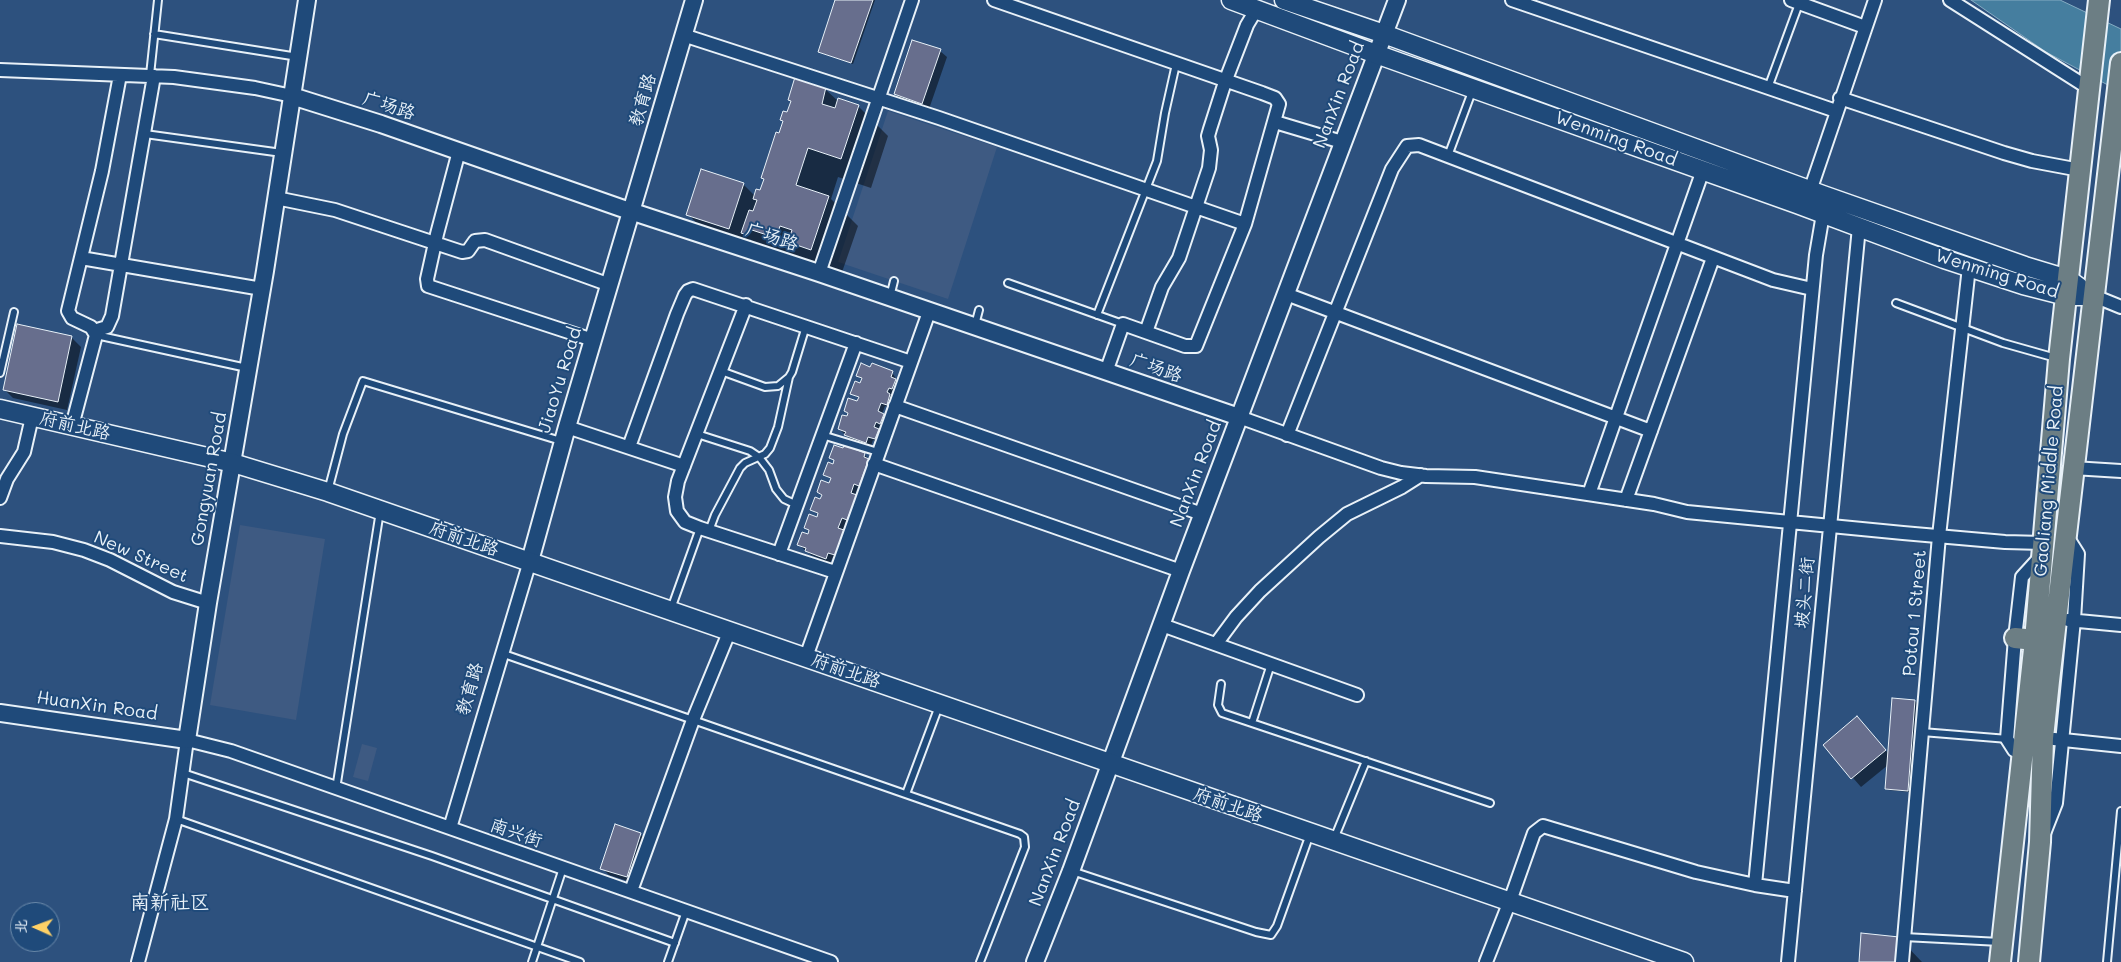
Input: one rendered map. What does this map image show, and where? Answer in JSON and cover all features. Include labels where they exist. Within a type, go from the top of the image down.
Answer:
[{"type":"main road","name":"Wenming Road","points":[[1231,0],[1969,267],[2023,285],[2067,287]]},
{"type":"main road","name":"Wenming Road","points":[[1284,0],[1384,34],[1810,191],[2025,266],[2067,287],[2094,296]]},
{"type":"main road","name":"Gaoliang Middle Road","points":[[2029,962],[2040,842],[2025,639],[2043,548],[2059,359],[2098,2]]},
{"type":"main road","name":"Gaoliang Middle Road","points":[[2001,952],[2032,743],[2058,682],[2065,620],[2065,534],[2119,94],[2121,63]]},
{"type":"main road","points":[[2086,122],[2114,126]]},
{"type":"main road","name":"府前北路","points":[[0,409],[233,462],[328,492],[1684,962]]},
{"type":"street","name":"Gongyuan Road","points":[[138,962],[176,819],[208,603],[262,289],[307,0]]},
{"type":"street","name":"教育路","points":[[631,211],[694,0]]},
{"type":"street","points":[[819,273],[912,0]]},
{"type":"street","name":"NanXin Road","points":[[1034,962],[1071,871],[1202,514],[1397,0]]},
{"type":"street","points":[[1512,0],[1836,111]]},
{"type":"street","points":[[1810,191],[1840,98],[1875,0]]},
{"type":"street","points":[[1950,0],[2090,83]]},
{"type":"street","points":[[1000,1],[1225,82],[1275,98],[1278,102],[1279,107],[1275,122],[1244,224],[1196,346],[1185,346],[1123,324],[1106,372]]},
{"type":"street","points":[[1797,1],[1865,27]]},
{"type":"street","points":[[1146,332],[1162,287],[1180,258],[1210,158],[1211,150],[1208,136],[1225,82],[1247,25],[1256,10]]},
{"type":"street","points":[[683,35],[879,98],[1244,224]]},
{"type":"street","points":[[0,70],[152,76],[255,88],[292,96]]},
{"type":"street","points":[[95,333],[84,323],[72,318],[68,312],[102,170],[120,75]]},
{"type":"street","points":[[72,426],[95,333],[106,327],[110,321],[122,266],[145,134],[152,76]]},
{"type":"street","name":"广场路","points":[[292,96],[1240,417]]},
{"type":"street","points":[[1840,98],[2004,153],[2032,161],[2080,170]]},
{"type":"street","points":[[1275,122],[1342,142]]},
{"type":"street","points":[[1287,435],[1392,169],[1402,150],[1407,146],[1419,145],[1773,280],[1812,289]]},
{"type":"street","points":[[459,151],[435,243],[427,279],[428,286],[593,340]]},
{"type":"street","points":[[1589,494],[1703,170]]},
{"type":"street","points":[[276,198],[334,210],[465,252],[476,241],[485,240],[610,285]]},
{"type":"street","name":"JiaoYu Road","points":[[530,561],[565,434],[631,211]]},
{"type":"street","points":[[1754,885],[1812,289],[1823,214]]},
{"type":"street","name":"坡头二街","points":[[1788,962],[1859,227]]},
{"type":"street","points":[[81,258],[262,289]]},
{"type":"street","points":[[1626,500],[1713,258]]},
{"type":"street","name":"Potou 1 Street","points":[[1902,962],[1939,536],[1969,267]]},
{"type":"street","points":[[629,447],[677,314],[688,291],[698,289],[911,362]]},
{"type":"street","points":[[1286,294],[1650,431]]},
{"type":"street","points":[[2094,296],[2121,307]]},
{"type":"street","points":[[746,305],[678,481],[675,506],[685,522],[835,572]]},
{"type":"street","points":[[806,657],[929,312]]},
{"type":"street","points":[[779,554],[856,343]]},
{"type":"street","points":[[895,406],[1202,514]]},
{"type":"street","points":[[0,498],[7,479],[24,452],[32,416]]},
{"type":"street","points":[[1240,417],[1380,468],[1421,476],[1475,477],[1654,504],[1687,512],[2043,548]]},
{"type":"street","points":[[565,434],[629,447],[684,466]]},
{"type":"street","points":[[876,458],[1181,571]]},
{"type":"street","points":[[2073,468],[2121,471]]},
{"type":"street","points":[[1216,644],[1236,617],[1260,591],[1319,537],[1348,514],[1421,476]]},
{"type":"street","name":"New Street","points":[[0,536],[53,542],[84,550],[110,560],[173,592],[208,603]]},
{"type":"street","name":"教育路","points":[[450,828],[530,561]]},
{"type":"street","points":[[2065,620],[2121,625]]},
{"type":"street","points":[[1162,625],[1357,695]]},
{"type":"street","points":[[630,891],[693,720],[730,630]]},
{"type":"street","name":"HuanXin Road","points":[[0,713],[187,740]]},
{"type":"street","name":"南兴街","points":[[187,740],[231,751],[831,962]]},
{"type":"street","points":[[2032,743],[2121,746]]},
{"type":"street","points":[[1486,962],[1534,833],[1543,826],[1669,865],[1754,885],[1795,891]]},
{"type":"lane","points":[[152,76],[158,0]]},
{"type":"lane","points":[[1768,89],[1797,1]]},
{"type":"lane","points":[[154,34],[298,57]]},
{"type":"lane","points":[[1097,315],[1130,236],[1160,150],[1163,122],[1176,64]]},
{"type":"lane","points":[[1448,156],[1473,89]]},
{"type":"lane","points":[[145,134],[283,153]]},
{"type":"lane","points":[[890,298],[894,281]]},
{"type":"lane","points":[[1008,283],[1123,324]]},
{"type":"lane","points":[[1896,303],[2003,343],[2059,359]]},
{"type":"lane","points":[[974,326],[979,310]]},
{"type":"lane","points":[[0,374],[14,312]]},
{"type":"lane","points":[[671,610],[705,530],[740,468],[745,463],[765,454],[770,448],[778,427],[789,378],[806,326]]},
{"type":"lane","points":[[95,333],[248,368]]},
{"type":"lane","points":[[721,371],[765,387],[778,386],[789,378]]},
{"type":"lane","points":[[328,492],[343,434],[364,382],[565,434]]},
{"type":"lane","points":[[697,434],[750,451],[759,457],[769,470],[776,489],[784,499],[797,505]]},
{"type":"lane","points":[[822,435],[876,458]]},
{"type":"lane","points":[[336,789],[380,510]]},
{"type":"lane","points":[[502,653],[1015,831],[1024,837],[1025,847],[980,962]]},
{"type":"lane","points":[[1252,723],[1271,664]]},
{"type":"lane","points":[[1221,684],[1218,697],[1219,708],[1222,713],[1490,803]]},
{"type":"lane","points":[[906,794],[940,704]]},
{"type":"lane","points":[[1922,732],[2032,743]]},
{"type":"lane","points":[[1334,840],[1366,761]]},
{"type":"lane","points":[[183,773],[432,856],[675,943]]},
{"type":"lane","points":[[2107,962],[2121,810]]},
{"type":"lane","points":[[176,819],[580,962]]},
{"type":"lane","points":[[1071,871],[1256,932],[1270,934],[1277,926],[1311,832]]},
{"type":"lane","points":[[532,962],[563,868]]},
{"type":"lane","points":[[668,962],[686,911]]},
{"type":"lane","points":[[1904,937],[2001,952]]},
{"type":"shaded area","points":[[1971,0],[2060,0],[2121,29],[2121,92],[2046,52]]},
{"type":"shaded area","points":[[888,111],[997,147],[948,299],[838,262]]},
{"type":"shaded area","points":[[240,525],[325,539],[296,720],[210,705]]},
{"type":"shaded area","points":[[362,744],[377,748],[368,781],[353,777]]},
{"type":"building","points":[[835,0],[873,0],[851,63],[818,52]]},
{"type":"building","points":[[912,40],[941,49],[922,104],[894,94]]},
{"type":"building","points":[[795,77],[826,87],[822,104],[835,108],[838,98],[859,105],[841,159],[808,148],[796,185],[829,196],[811,250],[788,242],[792,230],[780,226],[776,238],[749,229],[747,235],[741,233],[749,210],[753,211],[757,200],[753,199],[756,189],[760,190],[764,179],[761,178],[776,132],[779,133],[783,121],[780,120],[783,111],[787,112],[791,101],[788,100]]},
{"type":"building","points":[[701,169],[744,183],[729,229],[686,215]]},
{"type":"building","points":[[17,324],[72,336],[58,402],[3,390]]},
{"type":"building","points":[[861,363],[870,367],[872,363],[893,371],[891,377],[896,379],[892,389],[889,388],[887,392],[890,394],[887,405],[881,403],[878,411],[884,414],[880,424],[876,422],[874,427],[879,429],[875,439],[868,437],[866,443],[844,435],[846,432],[838,429],[842,415],[847,416],[848,413],[844,411],[848,398],[857,401],[859,397],[850,394],[855,381],[860,383],[862,378],[856,376]]},
{"type":"building","points":[[834,445],[843,448],[844,445],[865,453],[864,457],[869,459],[859,486],[854,484],[851,493],[857,495],[847,520],[842,518],[838,528],[844,530],[835,555],[828,553],[826,559],[805,551],[806,548],[797,545],[802,532],[808,534],[809,530],[804,528],[809,514],[817,517],[818,513],[810,510],[815,497],[820,499],[822,495],[817,492],[821,480],[829,483],[831,478],[823,475],[828,462],[833,464],[834,460],[829,458]]},
{"type":"building","points":[[1892,698],[1915,700],[1908,791],[1885,789]]},
{"type":"building","points":[[1857,716],[1886,750],[1851,779],[1823,745]]},
{"type":"building","points":[[615,824],[641,833],[627,877],[600,869]]},
{"type":"building","points":[[1861,933],[1899,937],[1897,962],[1859,962]]},
{"type":"district","name":"南新社区","points":[[170,903]]}]
